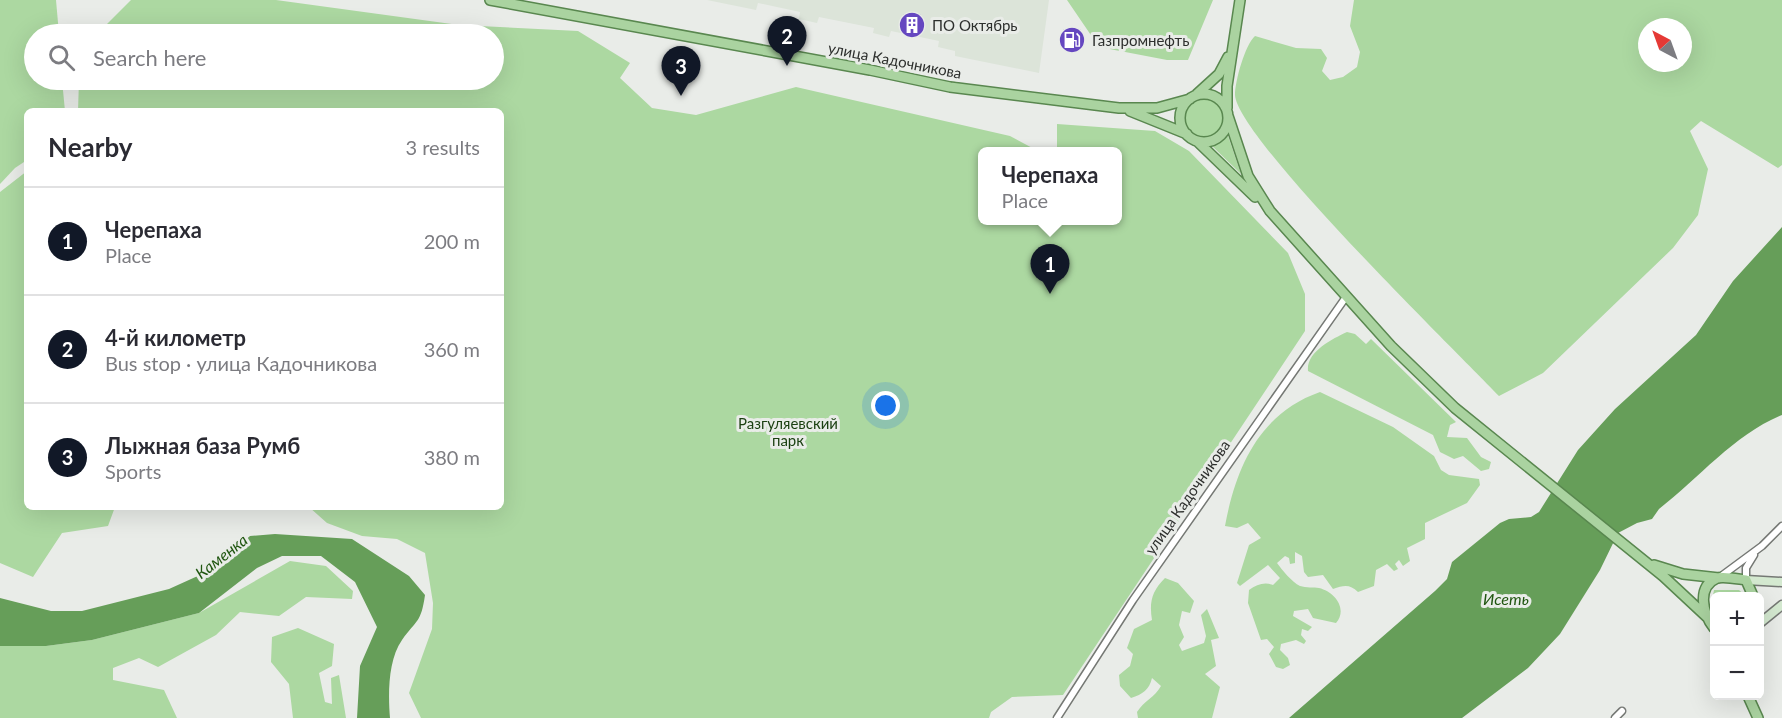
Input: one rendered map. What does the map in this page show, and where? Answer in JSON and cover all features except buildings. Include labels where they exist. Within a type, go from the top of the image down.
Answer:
[{"type":"main road","name":"улица Кадочникова","points":[[490,0],[870,70],[950,87],[1119,108]]},
{"type":"main road","points":[[1197,141],[1208,141],[1219,137],[1226,128],[1228,114],[1226,94],[1240,0]]},
{"type":"main road","points":[[1187,135],[1180,119],[1183,108],[1192,97],[1219,75],[1232,47]]},
{"type":"main road","points":[[1119,108],[1157,108],[1192,97],[1212,95],[1222,101],[1248,176],[1270,211]]},
{"type":"main road","points":[[1119,108],[1147,117],[1197,141],[1270,211],[1346,297],[1440,395],[1688,597],[1710,623]]},
{"type":"main road","points":[[1632,552],[1673,572],[1782,582]]},
{"type":"main road","points":[[1710,618],[1704,595],[1708,586],[1719,578]]},
{"type":"main road","points":[[1746,580],[1751,592]]},
{"type":"main road","points":[[1764,620],[1782,605]]},
{"type":"main road","points":[[1750,700],[1758,718]]},
{"type":"street","name":"улица Кадочникова","points":[[1057,718],[1134,600],[1346,297]]},
{"type":"street","points":[[1719,578],[1762,546],[1782,526]]},
{"type":"street","points":[[1746,580],[1746,568],[1762,546]]},
{"type":"street","points":[[1615,718],[1623,711],[1624,718]]},
{"type":"shaded area","points":[[707,0],[1049,0],[1039,73],[955,56],[955,51],[938,47],[939,41],[891,31],[889,37],[873,33],[874,28],[819,17],[817,23],[799,19],[800,12],[758,3],[756,10]]},
{"type":"green space","points":[[0,0],[56,0],[58,24],[24,24],[24,90],[63,90],[65,108],[24,108],[24,162],[0,184]]},
{"type":"green space","name":"Разгуляевский парк","points":[[131,0],[276,0],[452,24],[107,24]]},
{"type":"green space","points":[[1067,0],[1213,0],[1188,60],[1167,60],[1099,47]]},
{"type":"green space","points":[[1354,0],[1782,0],[1782,165],[1778,168],[1701,121],[1690,131],[1708,169],[1698,215],[1673,248],[1543,373],[1499,396],[1352,246],[1309,198],[1271,154],[1245,119],[1235,95],[1241,64],[1255,36],[1296,48],[1321,49],[1327,58],[1322,71],[1330,80],[1343,77],[1357,67],[1360,52],[1350,26]]},
{"type":"green space","name":"Разгуляевский парк","points":[[504,27],[578,31],[630,63],[620,78],[652,108],[696,115],[796,87],[1010,136],[1031,147],[978,147],[978,225],[1122,225],[1122,147],[1057,147],[1057,124],[1155,131],[1189,151],[1288,253],[1305,294],[1305,331],[1063,695],[1012,697],[991,712],[989,718],[421,718],[409,693],[432,629],[433,603],[425,553],[397,539],[362,536],[327,523],[312,510],[504,510],[504,108],[78,108],[79,90],[504,90]]},
{"type":"green space","points":[[1204,99],[1211,100],[1217,105],[1222,111],[1222,125],[1217,131],[1211,136],[1204,137],[1197,136],[1191,131],[1186,125],[1185,118],[1186,111],[1191,105],[1197,100]]},
{"type":"green space","points":[[1228,136],[1241,174],[1211,145]]},
{"type":"green space","points":[[24,173],[24,510],[114,510],[108,526],[62,533],[33,577],[0,563],[0,192]]},
{"type":"green space","points":[[1347,332],[1355,334],[1366,344],[1371,339],[1456,422],[1450,425],[1447,437],[1467,438],[1481,457],[1491,462],[1489,469],[1481,471],[1463,456],[1454,459],[1440,452],[1433,435],[1308,371],[1311,358],[1321,347]]},
{"type":"green space","points":[[1320,392],[1393,427],[1434,456],[1441,470],[1449,475],[1479,479],[1480,485],[1467,503],[1425,523],[1425,539],[1407,548],[1410,561],[1403,566],[1399,560],[1395,564],[1398,569],[1394,571],[1387,564],[1376,570],[1374,586],[1358,592],[1347,586],[1333,589],[1323,575],[1308,577],[1304,572],[1302,556],[1295,552],[1295,563],[1290,564],[1289,558],[1285,556],[1277,563],[1300,586],[1319,588],[1330,593],[1338,602],[1341,612],[1336,623],[1313,618],[1308,609],[1294,611],[1293,616],[1312,627],[1308,631],[1302,629],[1301,635],[1306,641],[1304,644],[1296,640],[1281,644],[1280,650],[1288,658],[1290,665],[1283,669],[1276,667],[1269,654],[1274,647],[1267,639],[1261,640],[1248,603],[1249,590],[1261,584],[1273,585],[1280,578],[1268,565],[1240,586],[1237,583],[1249,545],[1261,538],[1248,523],[1237,528],[1225,526],[1236,483],[1254,444],[1281,413],[1299,401]]},
{"type":"green space","points":[[290,561],[326,566],[353,591],[352,599],[306,597],[279,616],[240,612],[216,635],[158,667],[139,658],[113,668],[113,680],[164,690],[177,718],[0,718],[0,646],[46,646],[92,640],[199,613]]},
{"type":"green space","points":[[1165,578],[1178,583],[1194,601],[1190,613],[1182,611],[1179,625],[1184,637],[1179,645],[1182,651],[1204,643],[1206,636],[1201,615],[1207,609],[1219,638],[1211,640],[1216,666],[1205,674],[1220,687],[1212,718],[1138,718],[1137,712],[1161,686],[1152,678],[1145,691],[1131,698],[1120,686],[1119,675],[1130,666],[1133,654],[1127,648],[1134,629],[1152,620],[1152,597]]},
{"type":"green space","points":[[1714,590],[1739,590],[1741,592],[1714,592]]},
{"type":"green space","points":[[298,628],[334,644],[332,666],[319,673],[325,702],[332,704],[331,678],[339,675],[346,718],[293,718],[289,684],[271,662],[272,637]]},
{"type":"water","name":"Исеть","points":[[1782,227],[1782,415],[1765,423],[1733,445],[1659,509],[1652,519],[1637,523],[1618,533],[1600,570],[1560,634],[1528,668],[1462,718],[1289,718],[1435,591],[1447,579],[1452,562],[1500,523],[1509,519],[1531,517],[1539,512],[1578,450],[1615,409],[1696,335],[1733,281]]},
{"type":"water","points":[[275,534],[352,539],[409,576],[425,595],[420,616],[402,640],[394,657],[389,688],[390,718],[357,718],[360,666],[377,627],[355,582],[321,556],[282,556],[257,568],[199,613],[92,640],[46,646],[0,646],[0,598],[51,611],[82,611],[169,589],[211,570],[250,536]]},
{"type":"place","name":"ПО Октябрь","points":[[912,25]]},
{"type":"place","name":"Газпромнефть","points":[[1072,40]]},
{"type":"place","name":"4-й километр","points":[[787,66]]},
{"type":"place","name":"Лыжная база Румб","points":[[681,96]]},
{"type":"place","name":"Черепаха","points":[[1050,294]]},
{"type":"water label","name":"Каменка","points":[[221,556]]}]
